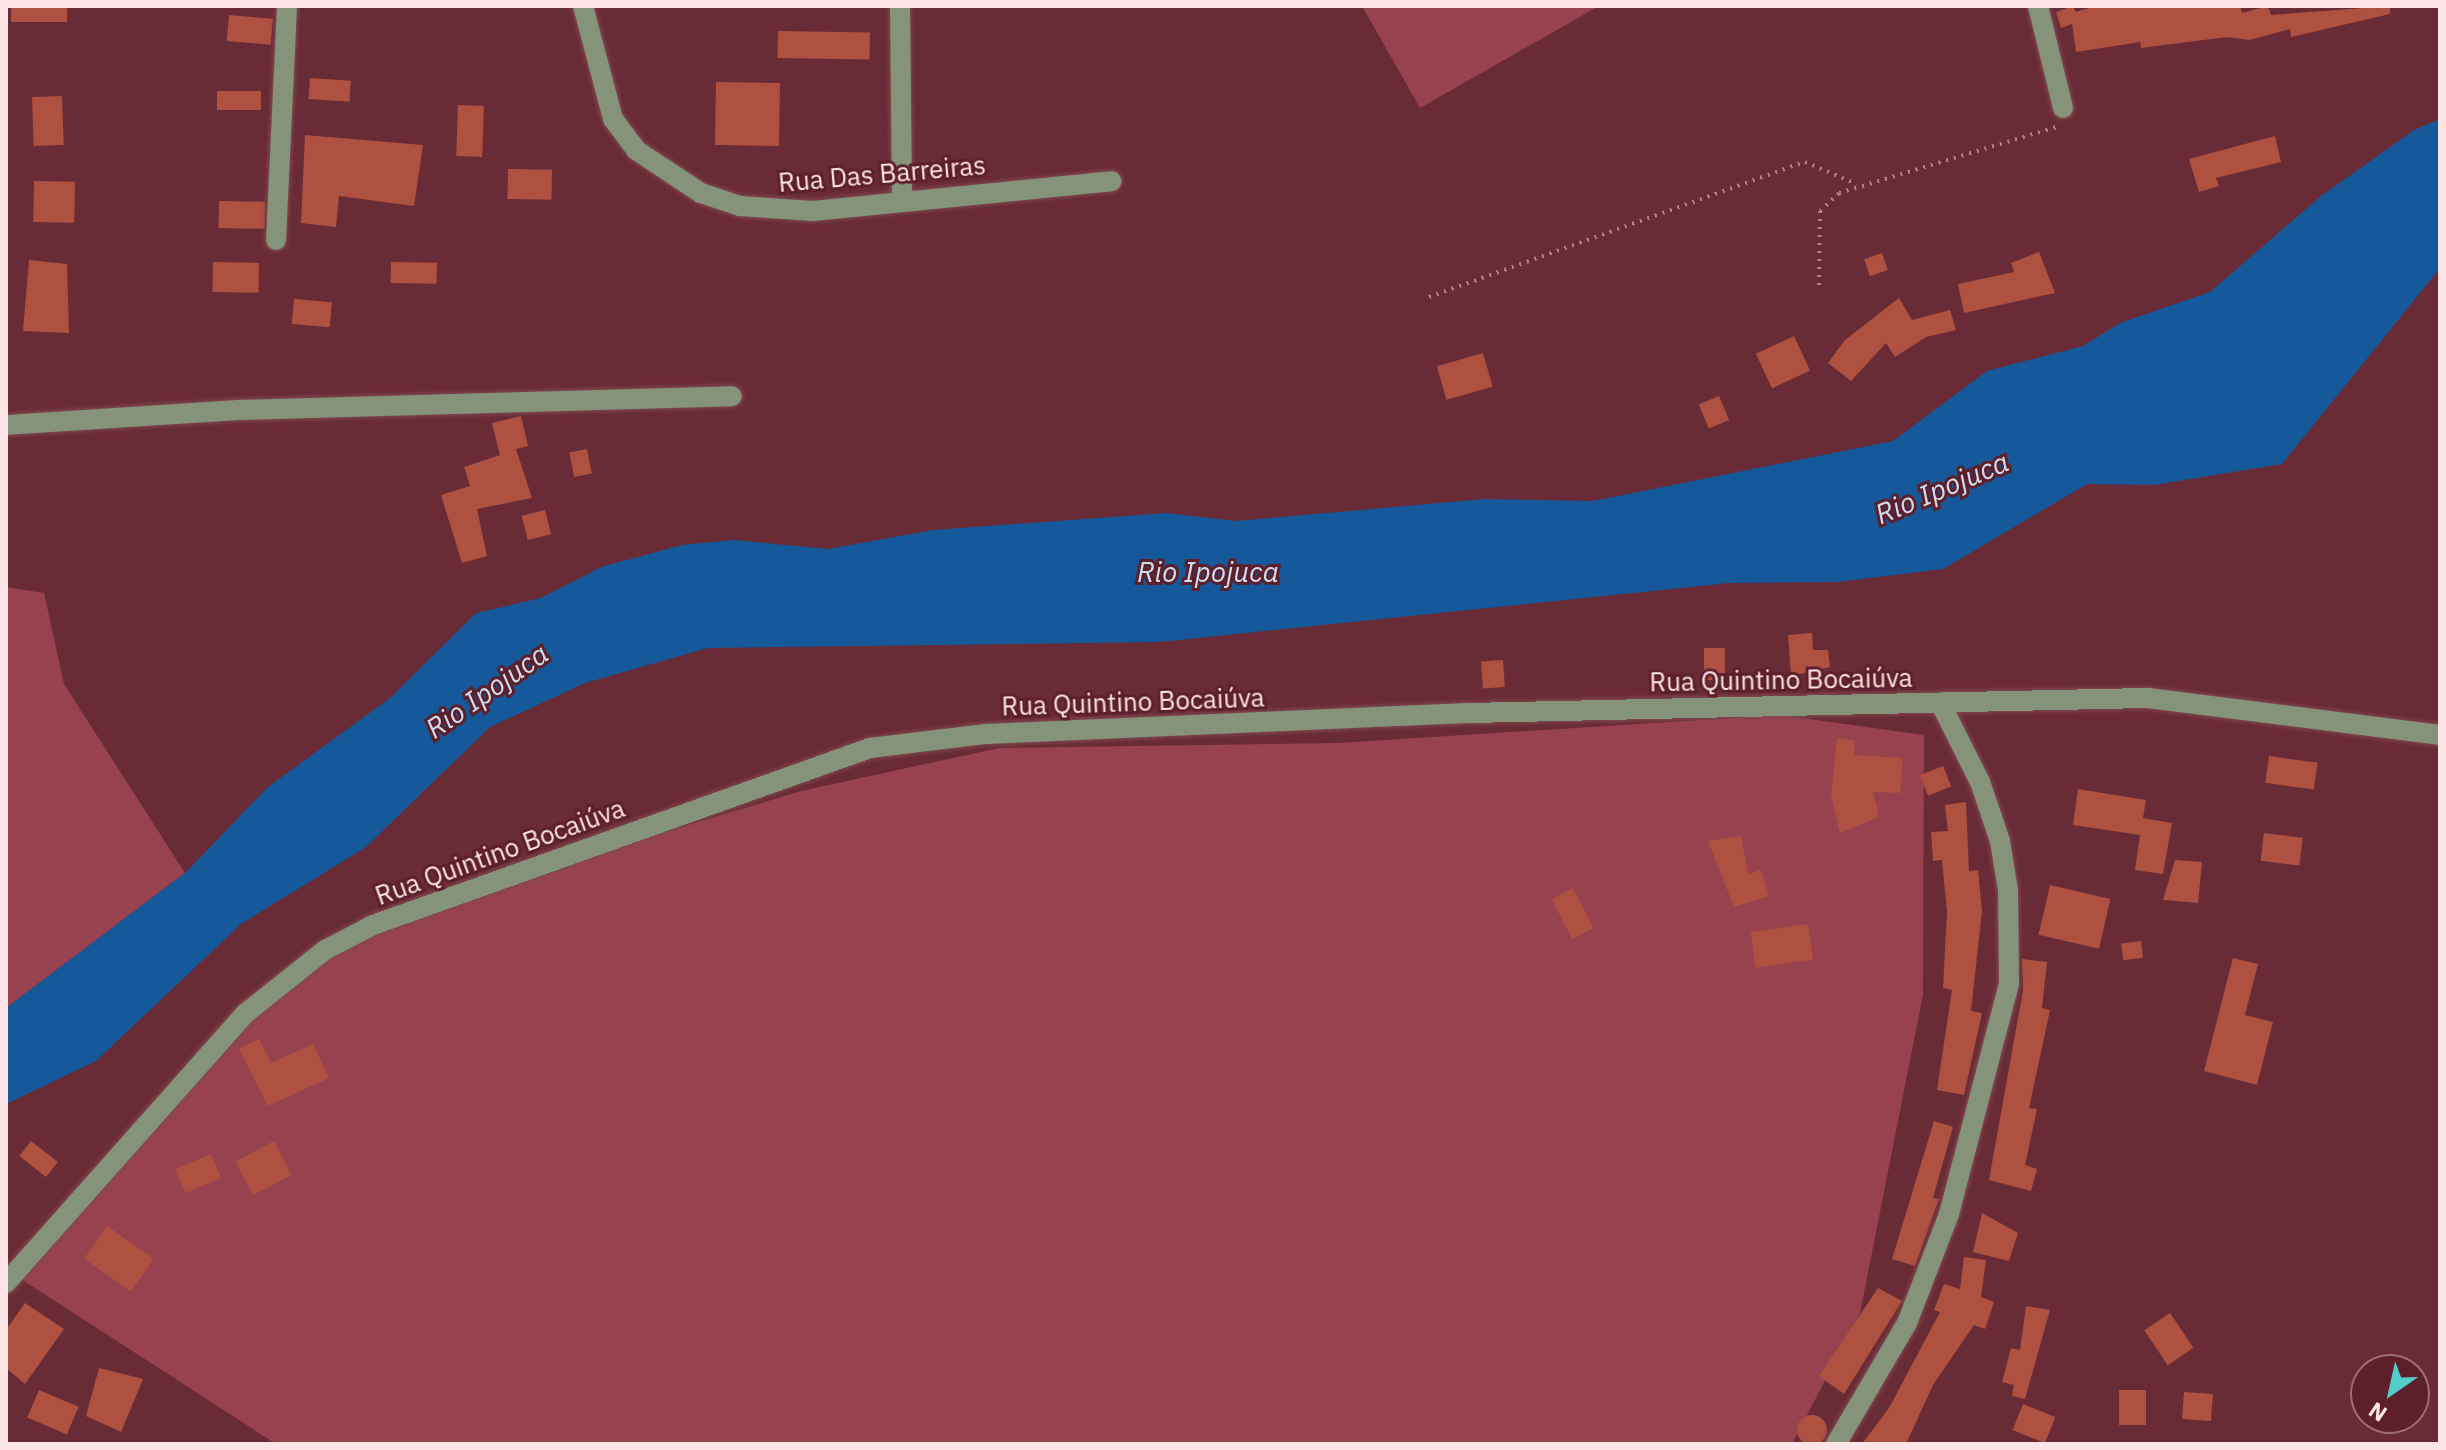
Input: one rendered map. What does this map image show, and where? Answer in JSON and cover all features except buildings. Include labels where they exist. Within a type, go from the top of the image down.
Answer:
[{"type":"street","points":[[276,240],[287,6]]},
{"type":"street","name":"Rua Das Barreiras","points":[[583,6],[613,119],[636,150],[666,174],[701,193],[776,211],[1111,181]]},
{"type":"street","points":[[900,6],[902,198]]},
{"type":"street","points":[[2038,6],[2063,108]]},
{"type":"street","points":[[6,425],[240,410],[732,396]]},
{"type":"street","name":"Rua Quintino Bocaiúva","points":[[6,1283],[246,1013],[325,950],[373,925],[870,748],[986,734],[1940,702],[2148,698],[2440,735]]},
{"type":"street","points":[[1836,1444],[1907,1323],[1949,1214],[2009,983],[2008,890],[2000,841],[1980,782],[1940,702]]},
{"type":"path","points":[[1819,285],[1820,211],[1857,184],[2027,139],[2055,128],[2065,117],[2063,108]]},
{"type":"path","points":[[1429,297],[1805,162],[1857,184]]},
{"type":"shaded area","points":[[1362,6],[1599,6],[1420,108]]},
{"type":"shaded area","points":[[6,587],[44,593],[64,684],[185,873],[6,1008]]},
{"type":"shaded area","points":[[1780,715],[1924,735],[1923,995],[1860,1313],[1792,1444],[276,1444],[21,1279],[262,1006],[383,917],[801,791],[999,748],[1338,743]]},
{"type":"water","name":"Rio Ipojuca","points":[[2440,119],[2440,268],[2282,464],[2154,485],[2087,484],[1943,569],[1838,582],[1729,583],[1159,642],[708,648],[585,683],[490,727],[366,847],[241,924],[96,1061],[6,1104],[6,1008],[185,873],[268,787],[390,698],[476,613],[541,598],[601,567],[682,545],[734,540],[828,549],[933,530],[1166,513],[1236,521],[1485,499],[1593,501],[1893,441],[1987,371],[2083,346],[2120,323],[2210,292],[2321,196],[2414,130]]}]
